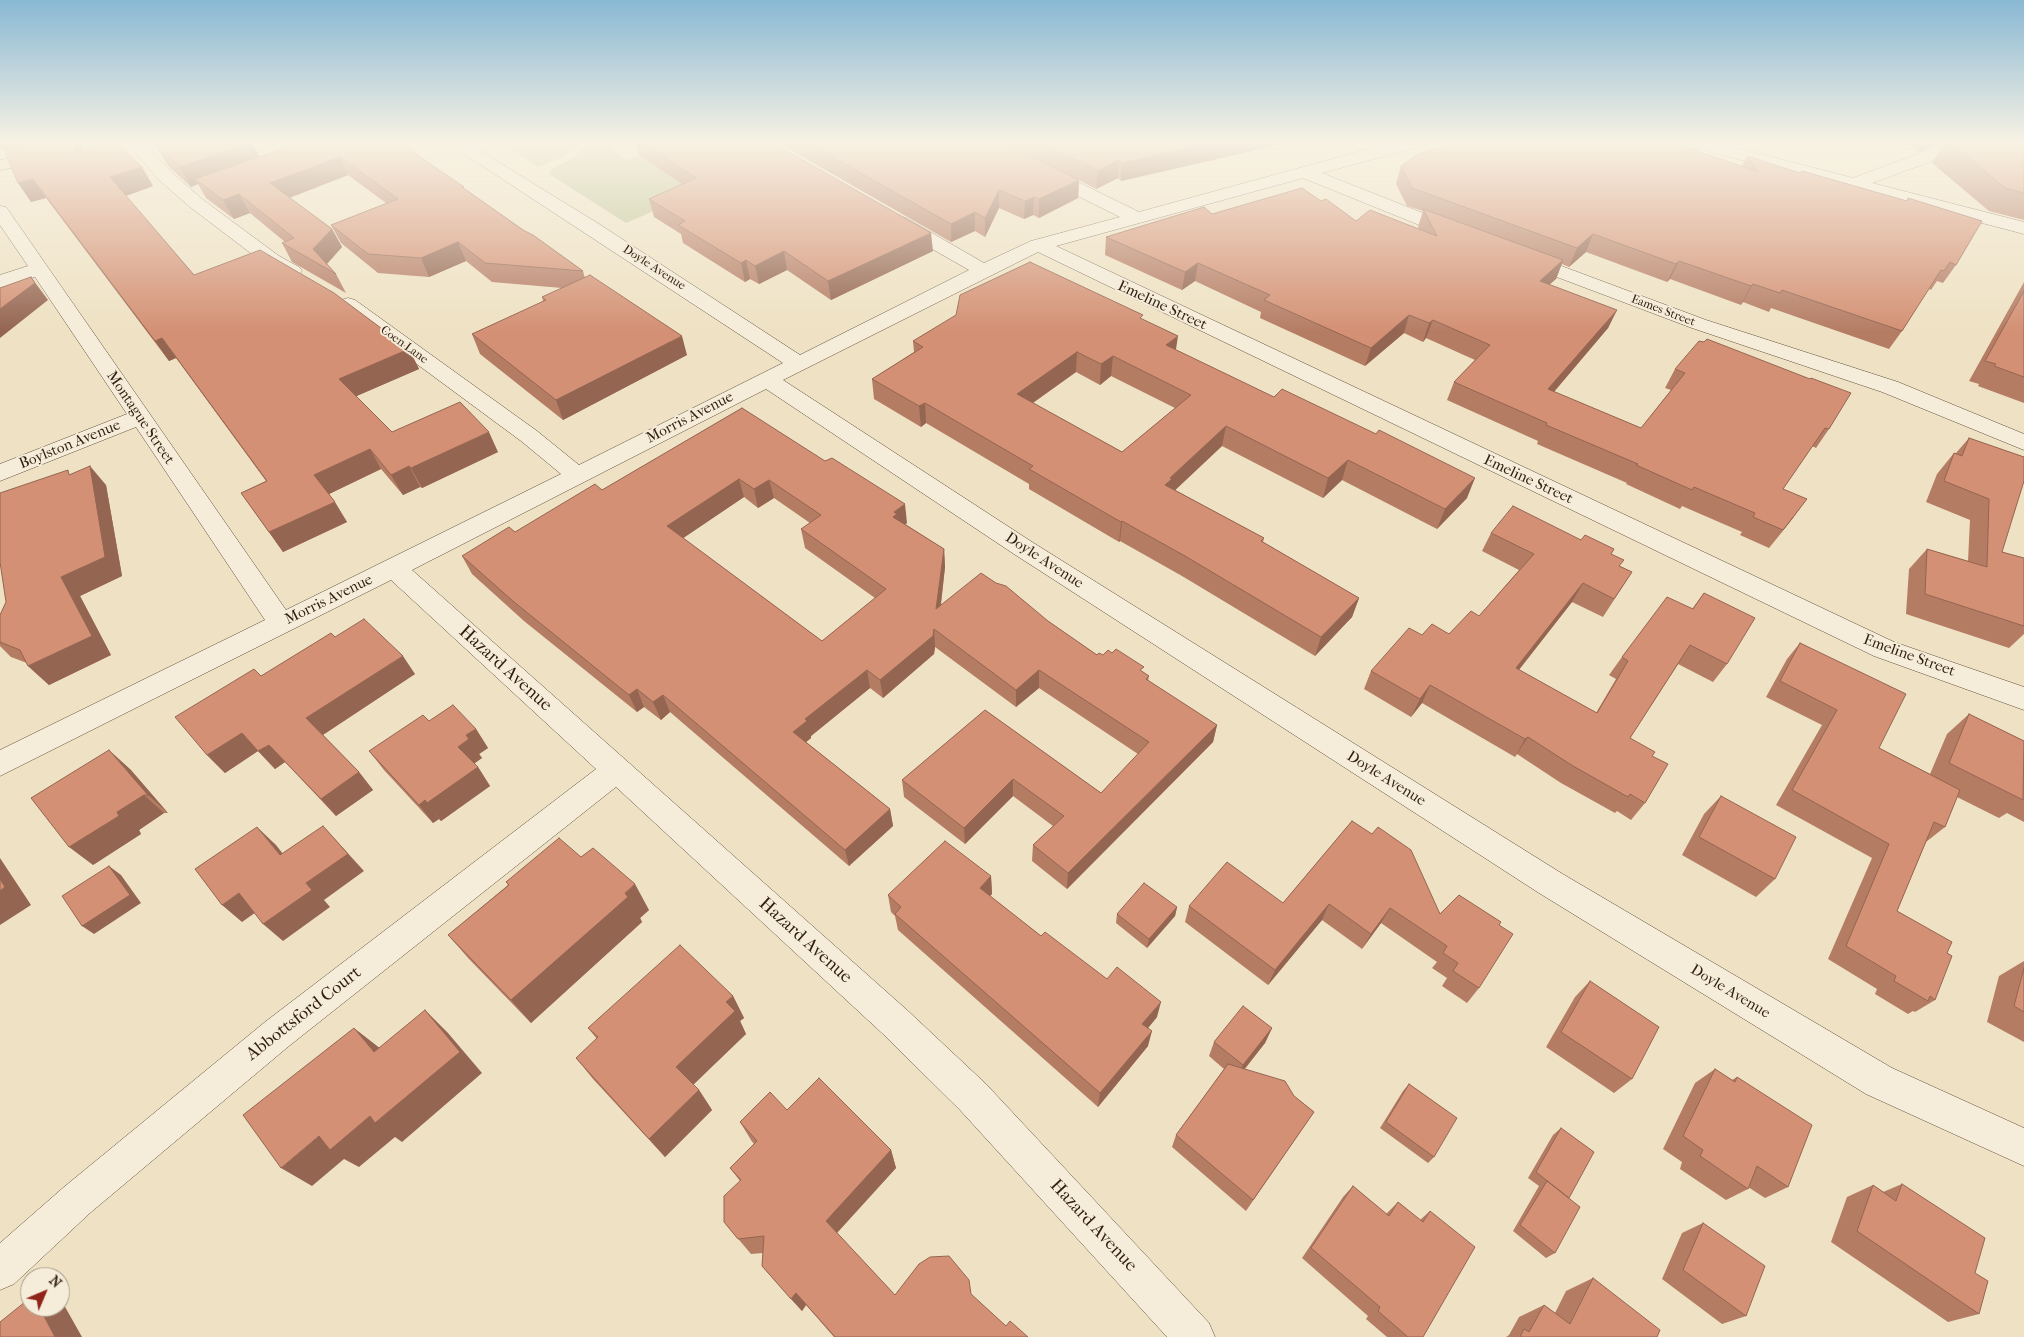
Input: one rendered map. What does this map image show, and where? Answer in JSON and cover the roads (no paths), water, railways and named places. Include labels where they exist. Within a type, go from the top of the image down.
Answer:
[{"type":"street","points":[[209,206],[228,228],[272,260],[304,278]]},
{"type":"street","name":"Doyle Avenue","points":[[557,206],[798,364]]},
{"type":"street","points":[[1114,206],[1138,218]]},
{"type":"street","name":"Morris Avenue","points":[[0,764],[394,568],[983,270],[1038,245],[1180,206]]},
{"type":"street","points":[[1391,206],[1470,238]]},
{"type":"street","points":[[1941,206],[2024,228]]},
{"type":"street","points":[[881,211],[983,270]]},
{"type":"street","name":"Montague Street","points":[[0,212],[282,624]]},
{"type":"street","name":"Emeline Street","points":[[1038,245],[1074,264],[1884,649],[1939,666],[2024,699]]},
{"type":"street","name":"Eames Street","points":[[1507,252],[1699,324],[1890,387],[2024,443]]},
{"type":"street","points":[[0,282],[39,269]]},
{"type":"street","name":"Coen Lane","points":[[329,293],[353,307],[522,431],[577,476]]},
{"type":"street","name":"Doyle Avenue","points":[[766,379],[1023,548],[1550,883],[1878,1081],[2024,1147]]},
{"type":"street","name":"Boylston Avenue","points":[[0,473],[139,417]]},
{"type":"street","name":"Hazard Avenue","points":[[394,568],[895,1022],[973,1096],[1195,1337]]},
{"type":"street","name":"Abbottsford Court","points":[[0,1270],[77,1200],[277,1034],[616,770]]}]
